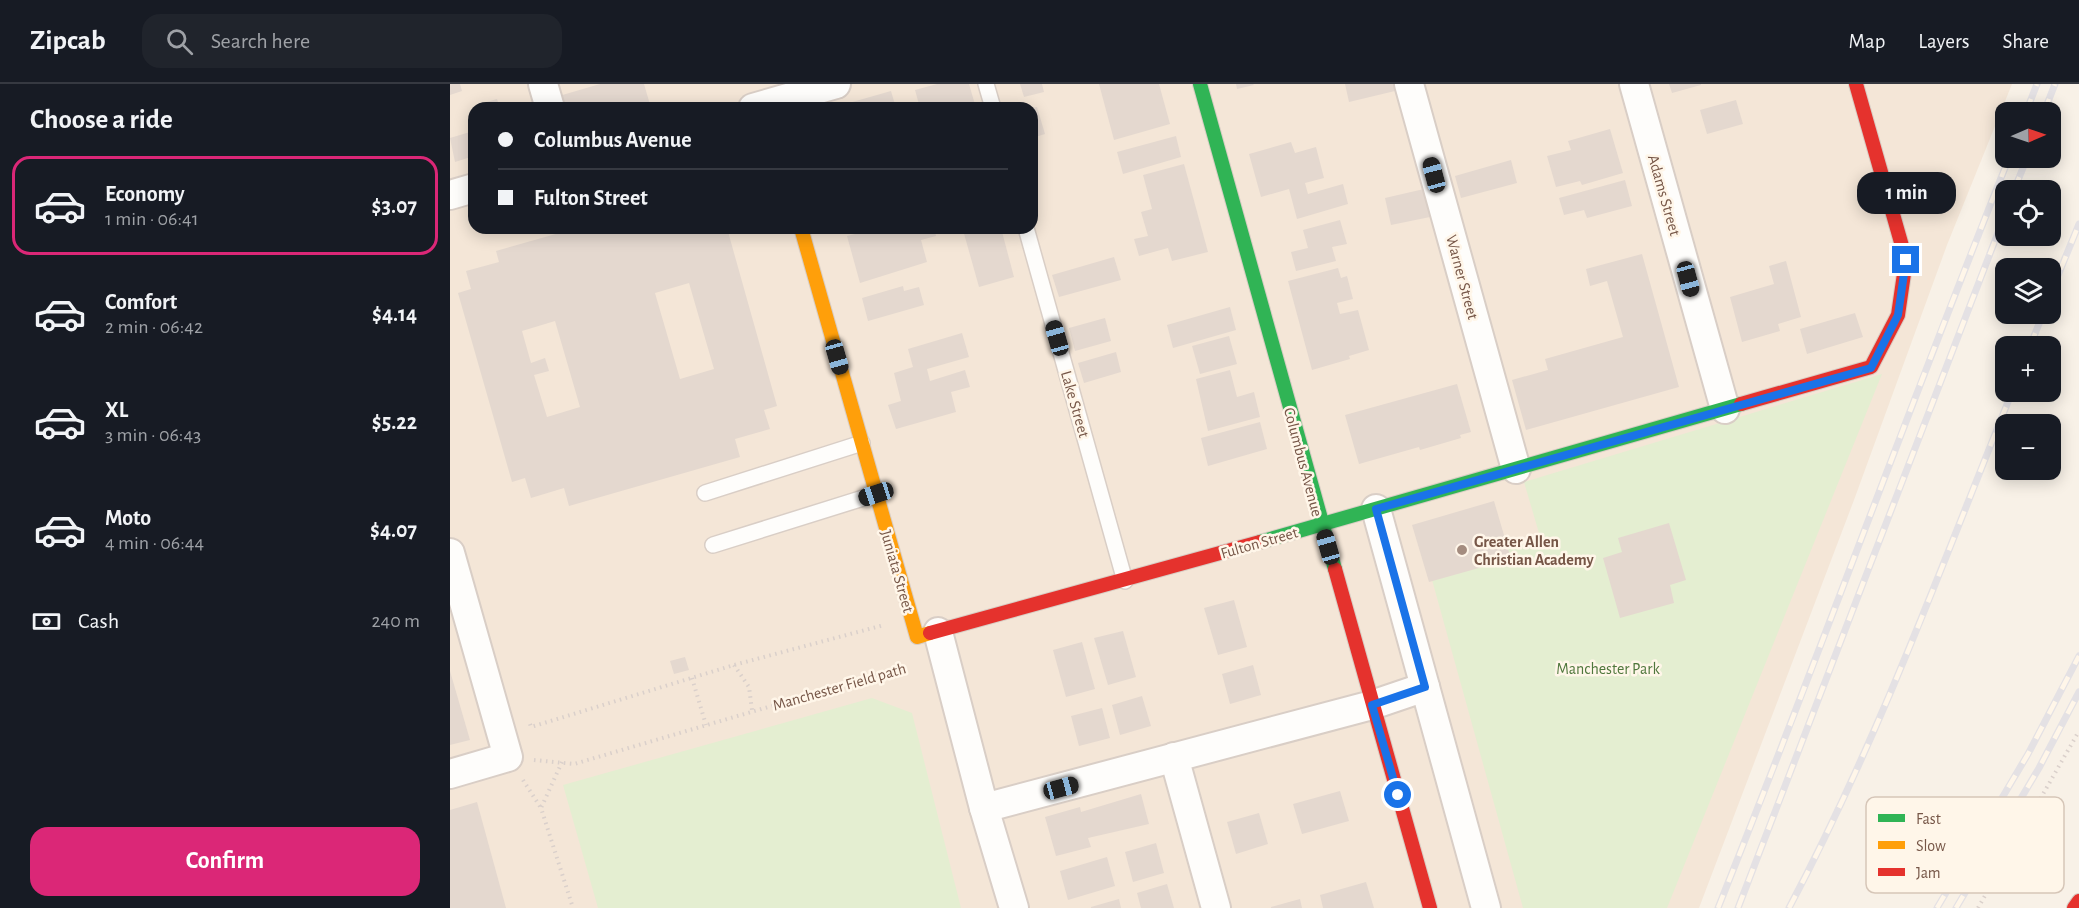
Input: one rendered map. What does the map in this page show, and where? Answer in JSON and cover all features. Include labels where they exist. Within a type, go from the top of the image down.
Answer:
[{"type":"street","points":[[543,84],[548,102]]},
{"type":"street","points":[[762,101],[836,84]]},
{"type":"street","name":"Columbus Avenue","points":[[1200,84],[1430,908]]},
{"type":"street","name":"Warner Street","points":[[1409,84],[1516,469]]},
{"type":"street","name":"Adams Street","points":[[1634,84],[1725,409]]},
{"type":"street","name":"Fulton Street","points":[[928,635],[1871,368],[1898,315],[1906,260],[1856,84]]},
{"type":"street","points":[[450,195],[468,190]]},
{"type":"street","name":"Juniata Street","points":[[803,234],[876,494],[928,635],[1014,908]]},
{"type":"street","points":[[1376,509],[1486,908]]},
{"type":"street","points":[[450,553],[504,744],[450,774]]},
{"type":"street","points":[[984,808],[1372,705],[1425,687]]},
{"type":"street","points":[[1174,758],[1216,908]]},
{"type":"street","points":[[2074,908],[2079,901]]},
{"type":"lane","points":[[986,84],[991,102]]},
{"type":"lane","name":"Lake Street","points":[[1028,234],[1125,581]]},
{"type":"lane","points":[[705,493],[862,443]]},
{"type":"lane","points":[[713,544],[876,494]]},
{"type":"path","points":[[573,908],[541,808],[504,744],[528,718],[531,727],[734,665],[889,624]]},
{"type":"path","name":"Manchester Field path","points":[[541,808],[562,762],[574,764],[915,664]]},
{"type":"path","points":[[734,665],[749,687],[752,710]]},
{"type":"path","points":[[692,678],[706,725]]},
{"type":"path","points":[[2041,797],[2079,731]]},
{"type":"path","points":[[1978,908],[1987,893]]},
{"type":"shaded area","points":[[450,84],[2012,84],[2005,102],[1995,102],[1995,126],[1947,245],[1854,500],[1699,908],[450,908]]},
{"type":"green space","name":"Manchester Park","points":[[1882,374],[1667,908],[1523,908],[1429,569],[1541,540],[1524,482]]},
{"type":"green space","points":[[872,698],[912,713],[961,908],[598,908],[563,785]]},
{"type":"building","points":[[450,84],[460,84],[462,91],[450,95]]},
{"type":"building","points":[[600,84],[644,84],[649,102],[560,102],[559,96]]},
{"type":"building","points":[[937,84],[969,84],[974,102],[918,102],[915,90]]},
{"type":"building","points":[[1020,84],[1042,84],[1044,92],[1024,97]]},
{"type":"building","points":[[1099,84],[1159,84],[1170,124],[1114,140]]},
{"type":"building","points":[[1236,84],[1253,84],[1254,85],[1237,89]]},
{"type":"building","points":[[1345,84],[1393,84],[1395,91],[1349,102]]},
{"type":"building","points":[[1669,84],[1701,84],[1701,85],[1672,93]]},
{"type":"building","points":[[891,91],[894,102],[852,102]]},
{"type":"building","points":[[1736,100],[1743,124],[1707,134],[1700,110]]},
{"type":"building","points":[[1038,110],[1045,134],[1038,136]]},
{"type":"building","points":[[1610,129],[1623,173],[1582,185],[1580,181],[1556,187],[1547,156],[1571,150],[1568,141]]},
{"type":"building","points":[[468,133],[468,158],[455,162],[450,138]]},
{"type":"building","points":[[1176,136],[1181,157],[1123,174],[1117,152]]},
{"type":"building","points":[[1291,142],[1295,153],[1316,147],[1324,178],[1305,183],[1308,194],[1343,184],[1348,204],[1297,219],[1289,189],[1261,197],[1249,154]]},
{"type":"building","points":[[1511,160],[1517,183],[1461,198],[1455,176]]},
{"type":"building","points":[[1184,164],[1208,252],[1172,261],[1168,248],[1139,256],[1134,239],[1148,236],[1141,212],[1152,209],[1143,175]]},
{"type":"building","points":[[1625,180],[1632,206],[1587,218],[1584,210],[1564,215],[1559,198]]},
{"type":"building","points":[[1424,189],[1430,217],[1391,225],[1385,198]]},
{"type":"building","points":[[1340,220],[1347,244],[1332,247],[1336,261],[1296,271],[1291,252],[1308,248],[1303,230]]},
{"type":"building","points":[[556,234],[729,234],[777,406],[764,410],[770,429],[735,439],[740,457],[569,506],[564,488],[531,498],[525,478],[512,482],[458,293],[471,289],[466,271],[499,262],[496,251]],"holes":[[[689,283],[714,369],[680,379],[655,293]],[[555,321],[580,407],[547,417],[534,375],[549,371],[545,358],[531,363],[522,331]]]},
{"type":"building","points":[[855,234],[936,234],[936,236],[921,240],[927,262],[860,283],[847,236]]},
{"type":"building","points":[[964,234],[1003,234],[1014,277],[979,287]]},
{"type":"building","points":[[1642,254],[1679,387],[1526,430],[1512,380],[1548,370],[1545,359],[1623,337],[1607,281],[1590,286],[1586,269]]},
{"type":"building","points":[[1114,257],[1121,280],[1059,297],[1052,275]]},
{"type":"building","points":[[1786,261],[1801,317],[1778,324],[1780,331],[1742,342],[1730,297],[1774,284],[1769,266]]},
{"type":"building","points":[[1338,268],[1341,278],[1347,276],[1353,299],[1337,303],[1340,314],[1358,310],[1369,350],[1349,356],[1350,359],[1312,370],[1288,281]]},
{"type":"building","points":[[903,286],[904,291],[919,287],[924,305],[868,321],[862,298]]},
{"type":"building","points":[[1230,307],[1236,330],[1173,348],[1167,325]]},
{"type":"building","points":[[1855,313],[1863,337],[1807,354],[1800,329]]},
{"type":"building","points":[[1105,318],[1111,341],[1075,351],[1069,328]]},
{"type":"building","points":[[962,333],[969,357],[927,369],[930,381],[965,370],[970,387],[951,392],[956,412],[896,429],[888,405],[901,401],[894,373],[913,367],[908,349]]},
{"type":"building","points":[[1229,336],[1237,364],[1200,374],[1192,346]]},
{"type":"building","points":[[1116,352],[1121,372],[1084,383],[1078,363]]},
{"type":"building","points":[[1230,370],[1237,397],[1254,392],[1260,417],[1208,431],[1196,379]]},
{"type":"building","points":[[1457,384],[1471,432],[1460,435],[1461,438],[1420,450],[1419,447],[1359,464],[1345,415]]},
{"type":"building","points":[[1260,422],[1267,449],[1208,466],[1201,438]]},
{"type":"building","points":[[1494,501],[1511,559],[1429,582],[1412,525]]},
{"type":"building","points":[[1669,523],[1686,580],[1670,585],[1674,603],[1620,618],[1603,558],[1622,552],[1618,538]]},
{"type":"building","points":[[1234,600],[1247,647],[1218,655],[1204,608]]},
{"type":"building","points":[[1123,631],[1136,677],[1108,685],[1094,638]]},
{"type":"building","points":[[1082,642],[1095,689],[1066,697],[1053,650]]},
{"type":"building","points":[[685,657],[689,670],[674,674],[670,661]]},
{"type":"building","points":[[1253,665],[1261,695],[1230,704],[1222,674]]},
{"type":"building","points":[[450,671],[470,740],[450,745]]},
{"type":"building","points":[[1142,696],[1151,726],[1120,735],[1112,705]]},
{"type":"building","points":[[1102,708],[1110,738],[1079,746],[1071,716]]},
{"type":"building","points":[[1340,791],[1349,821],[1302,834],[1293,804]]},
{"type":"building","points":[[1141,794],[1149,824],[1088,838],[1091,847],[1056,856],[1045,817],[1080,807],[1081,812]]},
{"type":"building","points":[[477,802],[506,908],[450,908],[450,810]]},
{"type":"building","points":[[1259,813],[1268,844],[1236,854],[1227,822]]},
{"type":"building","points":[[1156,843],[1164,873],[1133,882],[1125,852]]},
{"type":"building","points":[[1107,857],[1115,886],[1068,900],[1060,871]]},
{"type":"building","points":[[1366,882],[1374,908],[1323,908],[1320,895]]},
{"type":"building","points":[[1167,884],[1174,908],[1141,908],[1137,893]]},
{"type":"building","points":[[1119,899],[1121,908],[1091,908],[1091,907]]},
{"type":"building","points":[[1300,899],[1302,908],[1271,908],[1271,907]]},
{"type":"railway","points":[[2030,102],[2037,84]]},
{"type":"railway","points":[[2048,102],[2055,84]]},
{"type":"railway","points":[[1718,908],[2005,168]]},
{"type":"railway","points":[[2018,180],[2023,168]]},
{"type":"railway","points":[[2061,268],[2079,224]]},
{"type":"railway","points":[[1738,908],[1995,241]]},
{"type":"railway","points":[[2034,336],[2039,324]]},
{"type":"railway","points":[[1789,908],[1880,717],[2008,402]]},
{"type":"railway","points":[[2003,797],[2028,754],[2079,656]]},
{"type":"railway","points":[[2022,797],[2079,692]]},
{"type":"railway","points":[[1937,908],[1946,893]]},
{"type":"railway","points":[[1956,908],[1965,893]]},
{"type":"traffic: fast","points":[[1200,84],[1335,569]]},
{"type":"traffic: fast","points":[[1260,542],[1741,404]]},
{"type":"traffic: slow","points":[[803,234],[917,637],[930,633]]},
{"type":"traffic: jam","points":[[1741,404],[1871,367],[1898,315],[1906,260],[1856,84]]},
{"type":"traffic: jam","points":[[930,633],[1260,542]]},
{"type":"traffic: jam","points":[[1335,569],[1430,908]]},
{"type":"traffic: jam","points":[[2074,908],[2079,901]]},
{"type":"place","name":"Greater Allen Christian Academy","points":[[1462,550]]},
{"type":"route","points":[[1398,795],[1372,705],[1425,687],[1376,509],[1871,368],[1898,315],[1906,260]]}]
